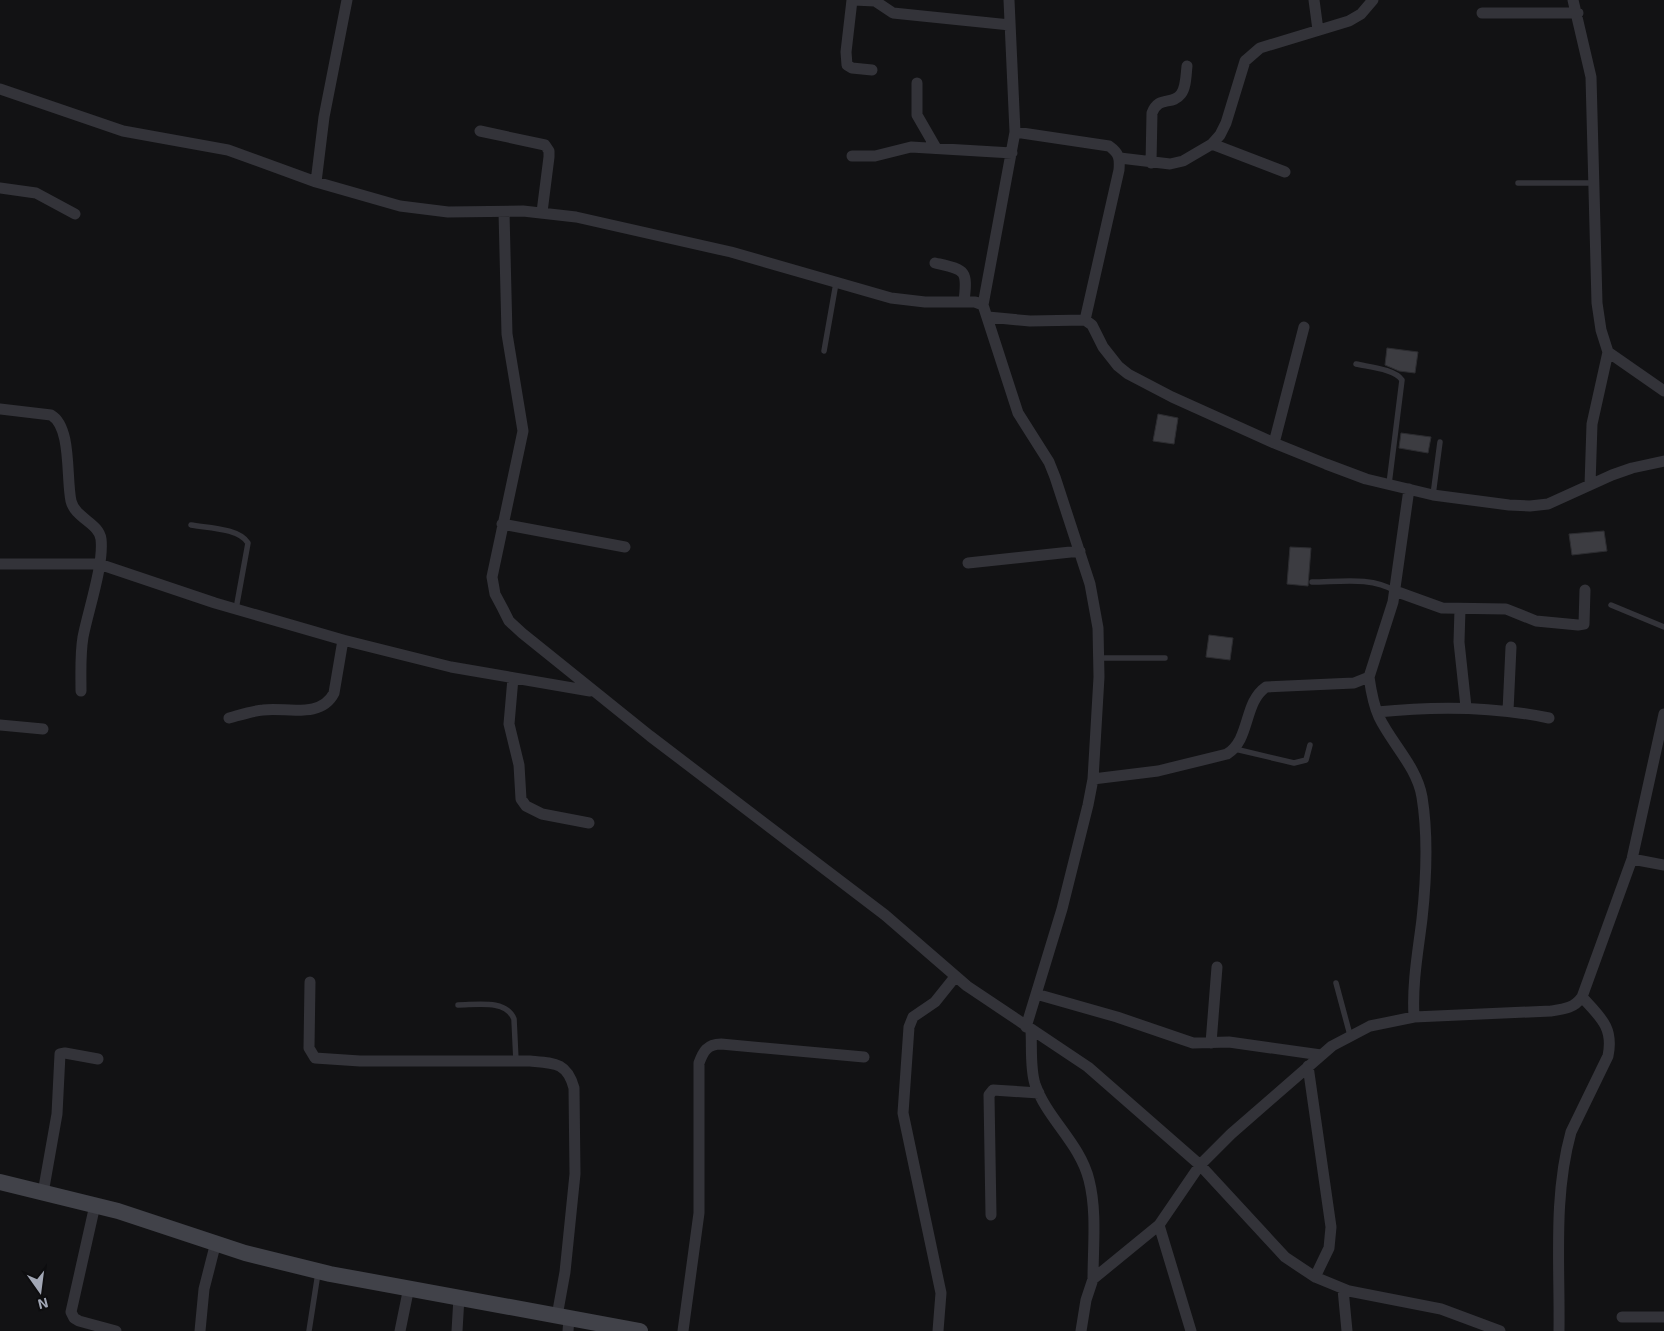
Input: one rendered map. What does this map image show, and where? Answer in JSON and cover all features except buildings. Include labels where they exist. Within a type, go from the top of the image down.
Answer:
[{"type":"main road","points":[[0,1182],[95,1205],[216,1242],[245,1253],[319,1271],[459,1297],[565,1322],[640,1331]]},
{"type":"street","points":[[316,182],[324,116],[347,0]]},
{"type":"street","points":[[872,70],[852,68],[847,64],[846,52],[853,0],[875,1],[893,13],[1010,25]]},
{"type":"street","points":[[1009,0],[1015,132],[983,305],[1018,413],[1049,462],[1080,551],[1095,609],[1099,658],[1093,779],[1062,909],[1036,994],[1029,1029],[1033,1069],[1039,1093],[1076,1149],[1089,1179],[1092,1196],[1093,1278],[1086,1300],[1080,1331]]},
{"type":"street","points":[[1314,0],[1318,30]]},
{"type":"street","points":[[1120,158],[1170,164],[1183,161],[1212,144],[1220,135],[1226,123],[1241,70],[1252,53],[1260,48],[1356,18],[1372,0]]},
{"type":"street","points":[[1573,0],[1578,13],[1591,77],[1597,303],[1601,330],[1608,352],[1592,424],[1590,485]]},
{"type":"street","points":[[1482,13],[1578,13]]},
{"type":"street","points":[[1151,163],[1152,113],[1155,106],[1160,102],[1176,99],[1181,94],[1187,66]]},
{"type":"street","points":[[917,83],[917,115],[936,148]]},
{"type":"street","points":[[0,89],[123,131],[228,150],[316,182],[400,206],[426,211],[542,212],[576,217],[731,252],[907,300],[964,301],[983,305]]},
{"type":"street","points":[[480,131],[545,144],[549,151],[549,157],[542,212]]},
{"type":"street","points":[[1015,132],[1109,146],[1117,151],[1120,158],[1084,320]]},
{"type":"street","points":[[1212,144],[1285,172]]},
{"type":"street","points":[[852,156],[875,156],[911,147],[1012,153]]},
{"type":"street","points":[[0,188],[36,193],[75,214]]},
{"type":"street","points":[[504,212],[507,334],[523,431],[492,577],[495,594],[509,621],[592,691],[886,915],[955,977],[1029,1029],[1088,1067],[1200,1165],[1271,1245],[1299,1268],[1315,1277],[1343,1288],[1378,1298],[1447,1311],[1500,1331]]},
{"type":"street","points":[[935,263],[960,268],[964,272],[966,277],[964,301]]},
{"type":"street","points":[[988,317],[1030,321],[1084,320],[1092,325],[1110,358],[1128,374],[1274,443],[1366,479],[1434,495],[1530,506],[1557,501],[1632,468],[1664,462]]},
{"type":"street","points":[[1274,443],[1304,327]]},
{"type":"street","points":[[1608,352],[1664,391]]},
{"type":"street","points":[[0,409],[51,415],[57,418],[62,425],[71,500],[76,513],[98,532],[101,539],[99,564],[83,639],[81,691]]},
{"type":"street","points":[[1409,489],[1395,591],[1369,676],[1377,712],[1414,774],[1422,794],[1424,812],[1423,904],[1413,976],[1414,1017]]},
{"type":"street","points":[[502,524],[625,547]]},
{"type":"street","points":[[968,563],[1080,551]]},
{"type":"street","points":[[0,564],[99,564],[236,609],[343,640],[414,658],[512,678],[592,691]]},
{"type":"street","points":[[1395,591],[1435,606],[1460,609],[1506,609],[1536,621],[1578,625],[1584,624],[1586,619],[1585,590]]},
{"type":"street","points":[[1460,609],[1459,642],[1466,707]]},
{"type":"street","points":[[229,718],[262,710],[308,710],[331,700],[334,693],[343,640]]},
{"type":"street","points":[[1508,711],[1511,647]]},
{"type":"street","points":[[1093,779],[1158,771],[1214,758],[1235,749],[1243,734],[1255,699],[1259,692],[1266,687],[1354,683],[1369,676]]},
{"type":"street","points":[[512,678],[509,724],[518,760],[521,799],[526,806],[542,814],[589,823]]},
{"type":"street","points":[[1377,712],[1416,708],[1466,707],[1508,711],[1549,718]]},
{"type":"street","points":[[1093,1278],[1159,1225],[1200,1165],[1231,1134],[1308,1066],[1350,1035],[1370,1026],[1414,1017],[1489,1015],[1565,1009],[1576,1004],[1582,997],[1632,860],[1664,714]]},
{"type":"street","points":[[0,725],[43,729]]},
{"type":"street","points":[[1632,860],[1664,865]]},
{"type":"street","points":[[1211,1042],[1217,967]]},
{"type":"street","points":[[938,1331],[940,1293],[908,1142],[903,1103],[909,1027],[912,1018],[935,1002],[955,977]]},
{"type":"street","points":[[310,982],[309,1048],[315,1058],[360,1061],[516,1061],[556,1064],[564,1068],[571,1076],[574,1088],[575,1174],[565,1272],[565,1322]]},
{"type":"street","points":[[1036,994],[1124,1019],[1184,1042],[1229,1042],[1322,1055]]},
{"type":"street","points":[[1559,1331],[1558,1222],[1560,1187],[1571,1132],[1608,1056],[1611,1045],[1609,1032],[1603,1021],[1582,997]]},
{"type":"street","points":[[683,1331],[699,1213],[699,1064],[702,1053],[708,1047],[721,1044],[781,1051],[864,1057]]},
{"type":"street","points":[[43,1192],[57,1114],[60,1054],[65,1053],[98,1059]]},
{"type":"street","points":[[1308,1066],[1331,1228],[1329,1248],[1315,1277]]},
{"type":"street","points":[[991,1215],[989,1095],[993,1090],[1000,1089],[1039,1093]]},
{"type":"street","points":[[95,1205],[71,1312],[74,1318],[79,1321],[116,1331]]},
{"type":"street","points":[[1159,1225],[1191,1331]]},
{"type":"street","points":[[200,1331],[204,1289],[216,1242]]},
{"type":"street","points":[[400,1331],[409,1287]]},
{"type":"street","points":[[1343,1288],[1347,1331]]},
{"type":"street","points":[[458,1331],[459,1297]]},
{"type":"street","points":[[1622,1317],[1664,1317]]},
{"type":"lane","points":[[1518,183],[1595,183]]},
{"type":"lane","points":[[824,351],[836,282]]},
{"type":"lane","points":[[1356,364],[1392,373],[1399,376],[1402,380],[1389,484]]},
{"type":"lane","points":[[1434,495],[1440,442]]},
{"type":"lane","points":[[191,525],[236,534],[244,537],[248,543],[236,609]]},
{"type":"lane","points":[[1312,582],[1374,582],[1387,585],[1395,591]]},
{"type":"lane","points":[[1611,605],[1664,627]]},
{"type":"lane","points":[[1099,658],[1164,658]]},
{"type":"lane","points":[[1235,749],[1300,763],[1306,760],[1310,744]]},
{"type":"lane","points":[[1336,983],[1350,1035]]},
{"type":"lane","points":[[458,1005],[497,1005],[512,1013],[516,1061]]},
{"type":"lane","points":[[309,1331],[319,1271]]}]
